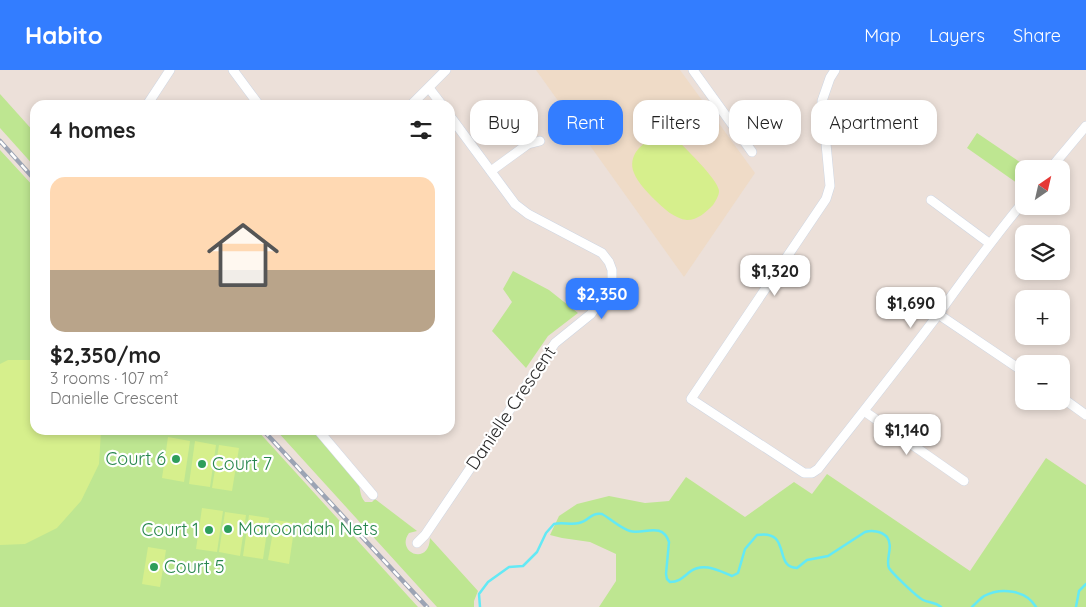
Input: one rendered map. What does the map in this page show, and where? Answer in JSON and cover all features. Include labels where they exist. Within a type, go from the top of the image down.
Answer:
[{"type":"street","points":[[150,100],[170,70]]},
{"type":"street","points":[[233,70],[255,100]]},
{"type":"street","points":[[416,100],[446,70]]},
{"type":"street","points":[[693,70],[752,152]]},
{"type":"street","points":[[835,70],[822,100],[830,186],[826,199],[692,399],[804,473],[812,473],[818,469],[864,411],[989,243],[1015,212]]},
{"type":"street","points":[[429,88],[438,100]]},
{"type":"street","name":"Danielle Crescent","points":[[417,543],[425,535],[554,343],[591,314],[606,293],[612,279],[609,262],[602,253],[528,214],[515,204],[455,123]]},
{"type":"street","points":[[1058,160],[1086,126]]},
{"type":"street","points":[[491,171],[528,144],[540,141]]},
{"type":"street","points":[[931,200],[989,243]]},
{"type":"street","points":[[938,314],[1015,366]]},
{"type":"street","points":[[1070,403],[1086,415]]},
{"type":"street","points":[[864,411],[964,481]]},
{"type":"street","points":[[322,435],[373,495]]},
{"type":"shaded area","points":[[536,70],[680,70],[702,100],[633,100],[633,145],[719,145],[719,124],[729,137],[729,145],[735,145],[755,173],[684,277],[590,145],[623,145],[623,100],[557,100]]},
{"type":"green space","points":[[0,94],[30,127],[30,161],[0,128]]},
{"type":"green space","points":[[977,133],[1017,160],[1015,160],[1015,182],[967,148]]},
{"type":"green space","points":[[682,145],[707,171],[717,186],[719,191],[718,197],[713,205],[701,215],[691,220],[678,218],[669,213],[640,184],[634,173],[632,167],[634,155],[642,146]]},
{"type":"green space","points":[[0,150],[30,183],[30,435],[262,435],[418,607],[0,607]]},
{"type":"green space","points":[[513,271],[549,290],[578,313],[548,336],[526,368],[492,331],[512,302],[503,289]]},
{"type":"green space","points":[[8,360],[30,360],[30,435],[101,435],[99,464],[81,501],[57,528],[25,544],[0,545],[0,364]]},
{"type":"green space","points":[[281,435],[317,435],[357,479],[365,502],[372,502],[375,499],[417,531],[409,533],[406,540],[406,546],[409,551],[414,554],[424,552],[428,547],[430,538],[478,591],[474,607],[437,607]]},
{"type":"green space","name":"Court 6","points":[[168,437],[190,441],[184,482],[162,478]]},
{"type":"green space","name":"Court 7","points":[[195,441],[216,445],[210,487],[189,484]]},
{"type":"green space","points":[[219,445],[239,448],[232,491],[212,488]]},
{"type":"green space","points":[[1046,458],[1086,485],[1086,607],[599,607],[616,581],[616,554],[590,542],[550,535],[559,516],[577,504],[609,496],[645,503],[669,501],[686,477],[745,517],[794,482],[812,494],[827,474],[970,571]]},
{"type":"green space","name":"Court 1","points":[[202,508],[223,511],[217,552],[196,549]]},
{"type":"green space","points":[[225,512],[246,515],[240,556],[219,552]]},
{"type":"green space","points":[[249,515],[269,518],[263,559],[243,556]]},
{"type":"green space","points":[[275,520],[295,523],[289,564],[268,560]]},
{"type":"green space","name":"Court 5","points":[[148,547],[166,550],[160,587],[142,584]]},
{"type":"waterway","points":[[480,607],[479,594],[488,582],[509,567],[523,566],[537,552],[546,533],[554,524],[579,523],[598,514],[602,514],[630,531],[657,530],[662,532],[669,542],[666,574],[670,582],[679,580],[696,568],[701,567],[712,568],[732,576],[738,573],[745,549],[757,535],[768,535],[775,538],[779,543],[786,562],[790,566],[797,568],[807,560],[828,556],[865,532],[879,532],[885,535],[889,541],[888,565],[891,571],[920,598],[941,607]]},
{"type":"waterway","points":[[1076,607],[1079,591],[1086,584]]},
{"type":"waterway","points":[[972,607],[984,596],[1005,591],[1026,597],[1036,607]]},
{"type":"railway","points":[[0,141],[30,174]]},
{"type":"railway","points":[[268,435],[427,607]]},
{"type":"place","name":"Court 6","points":[[176,459]]},
{"type":"place","name":"Court 7","points":[[202,464]]},
{"type":"place","name":"Maroondah Nets","points":[[228,529]]},
{"type":"place","name":"Court 1","points":[[209,530]]},
{"type":"place","name":"Court 5","points":[[154,567]]}]
